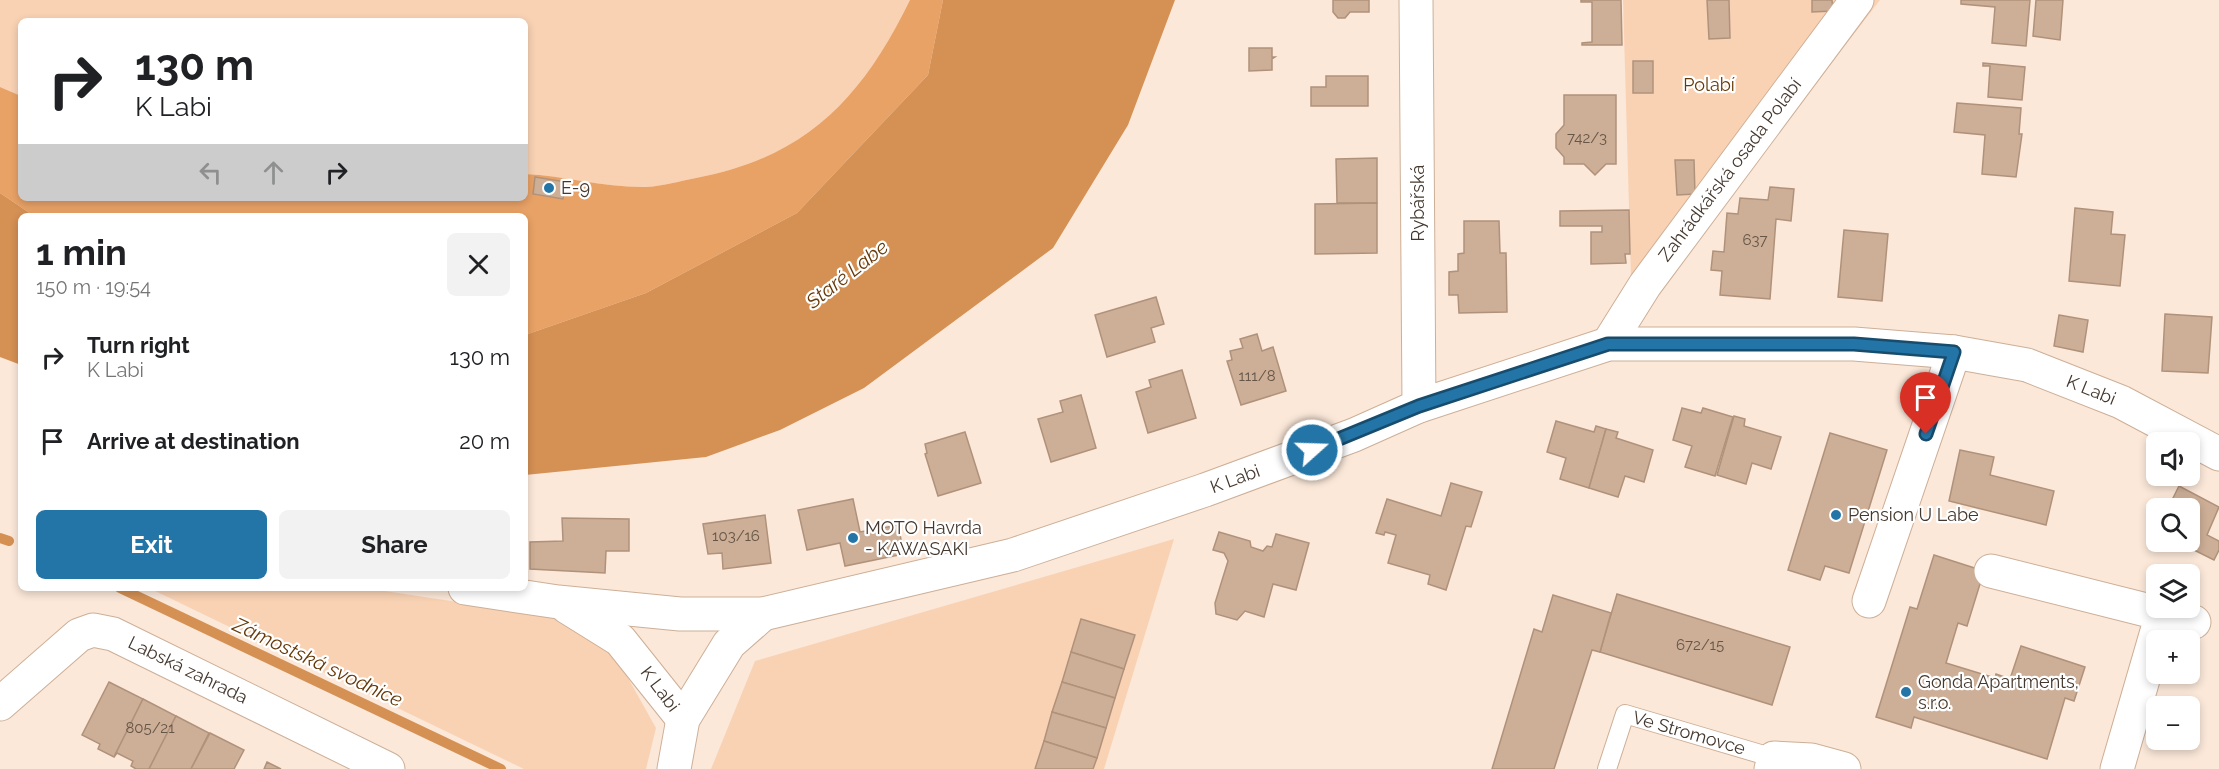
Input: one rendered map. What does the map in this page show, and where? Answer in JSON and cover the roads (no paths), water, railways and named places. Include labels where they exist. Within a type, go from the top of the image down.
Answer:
[{"type":"street","name":"Rybářská","points":[[1416,0],[1419,406]]},
{"type":"street","name":"Zahrádkářská osada Polabí","points":[[1608,344],[1640,291],[1857,0]]},
{"type":"street","name":"K Labi","points":[[485,591],[558,602],[680,614],[763,614],[1013,555],[1205,490],[1354,435],[1419,406],[1608,344],[1854,344],[1954,352],[2027,365],[2121,402],[2219,454]]},
{"type":"street","points":[[1869,602],[1954,352]]},
{"type":"street","points":[[1991,571],[2146,610]]},
{"type":"street","name":"K Labi","points":[[558,602],[620,640],[683,720],[729,644],[763,614]]},
{"type":"street","points":[[2117,769],[2161,618]]},
{"type":"street","points":[[2178,618],[2194,622]]},
{"type":"street","name":"Labská zahrada","points":[[0,704],[79,635],[93,630],[113,634],[388,769]]},
{"type":"street","points":[[674,769],[683,720]]},
{"type":"street","name":"Ve Stromovce","points":[[1772,764],[1811,760],[1844,769]]},
{"type":"lane","name":"Ve Stromovce","points":[[1607,769],[1625,714],[1772,764]]},
{"type":"water","name":"Staré Labe","points":[[943,0],[1175,0],[1128,125],[1053,248],[864,388],[780,430],[706,457],[528,475],[528,334],[646,293],[797,213],[928,75]]},
{"type":"water","points":[[0,193],[30,213],[18,213],[18,364],[0,357]]},
{"type":"waterway","name":"Zámostská svodnice","points":[[0,538],[9,541]]},
{"type":"waterway","name":"Zámostská svodnice","points":[[126,591],[501,769]]},
{"type":"place","name":"E-9","points":[[549,188]]},
{"type":"place","name":"Pension U Labe","points":[[1836,515]]},
{"type":"place","name":"MOTO Havrda - KAWASAKI","points":[[853,538]]},
{"type":"place","name":"Gonda Apartments, s.r.o.","points":[[1906,692]]},
{"type":"park label","name":"Polabí","points":[[1709,85]]}]
